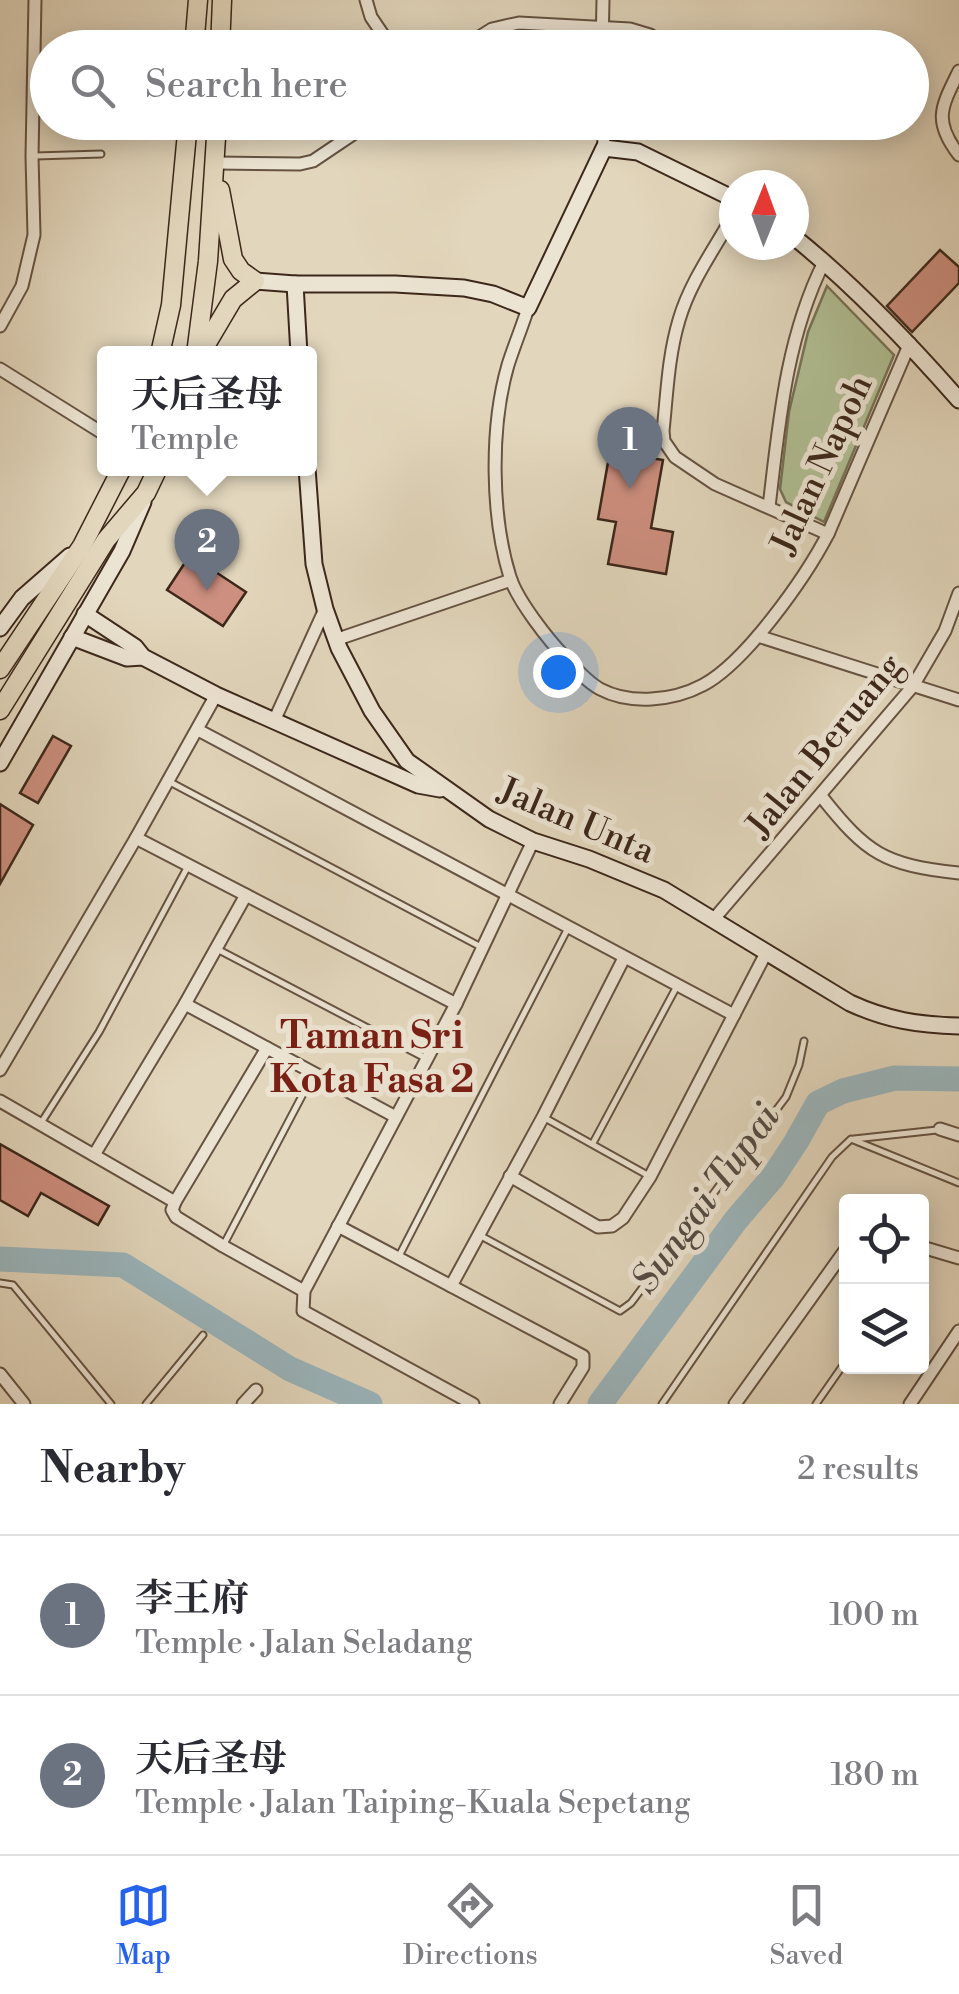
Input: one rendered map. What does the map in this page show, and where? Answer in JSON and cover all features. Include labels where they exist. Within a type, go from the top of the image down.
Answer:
[{"type":"main road","points":[[196,30],[198,0]]},
{"type":"main road","points":[[221,30],[222,0]]},
{"type":"main road","points":[[162,346],[175,266],[186,140]]},
{"type":"main road","points":[[199,346],[217,140]]},
{"type":"main road","points":[[201,346],[233,299],[255,280],[241,271],[233,259],[216,163]]},
{"type":"main road","points":[[164,346],[177,330],[186,326],[195,330],[199,346]]},
{"type":"main road","points":[[0,669],[82,546],[118,476]]},
{"type":"main road","points":[[0,710],[106,540],[146,493],[154,476]]},
{"type":"street","points":[[34,30],[35,0]]},
{"type":"street","points":[[366,0],[380,30]]},
{"type":"street","points":[[602,30],[603,0]]},
{"type":"street","points":[[490,30],[519,23],[633,30]]},
{"type":"street","points":[[959,71],[945,99],[941,119],[959,155]]},
{"type":"street","points":[[0,326],[22,286],[34,235],[32,140]]},
{"type":"street","points":[[216,163],[300,164],[314,161],[344,140]]},
{"type":"street","name":"Jalan Napoh","points":[[604,140],[604,148],[528,308],[507,368],[496,464],[499,520],[511,580],[557,649],[600,689],[626,698],[675,696],[704,685],[758,636],[815,560],[910,343]]},
{"type":"street","points":[[604,148],[638,152],[719,192]]},
{"type":"street","points":[[719,241],[686,300],[679,321],[668,368],[663,431],[669,449],[681,462],[716,484],[828,534]]},
{"type":"street","points":[[809,250],[910,343],[959,400]]},
{"type":"street","points":[[768,507],[794,343],[824,262]]},
{"type":"street","points":[[255,280],[464,288],[528,308]]},
{"type":"street","points":[[294,284],[298,346]]},
{"type":"street","points":[[0,370],[97,430]]},
{"type":"street","name":"Jalan Unta","points":[[308,476],[314,564],[324,610],[372,711],[407,761],[489,820],[533,841],[664,890],[850,1003],[903,1022],[959,1026]]},
{"type":"street","points":[[0,764],[122,550],[146,493]]},
{"type":"street","points":[[0,628],[22,598],[82,546]]},
{"type":"street","points":[[335,640],[511,580]]},
{"type":"street","name":"Jalan Beruang","points":[[714,920],[913,686],[945,631],[959,594]]},
{"type":"street","points":[[274,721],[324,610]]},
{"type":"street","points":[[86,614],[134,647],[142,657],[216,696],[418,785],[444,790]]},
{"type":"street","points":[[72,636],[127,658],[142,657]]},
{"type":"street","points":[[758,636],[959,700]]},
{"type":"street","points":[[0,1070],[216,696]]},
{"type":"street","points":[[198,730],[734,1015]]},
{"type":"street","points":[[359,758],[407,761]]},
{"type":"street","points":[[821,796],[867,848],[911,866],[959,873]]},
{"type":"street","points":[[136,838],[456,1004]]},
{"type":"street","points":[[473,1404],[303,1310],[304,1291],[456,1004],[533,841]]},
{"type":"street","points":[[94,1155],[246,896]]},
{"type":"street","points":[[510,1176],[598,1227],[612,1226],[623,1218],[650,1176],[766,953]]},
{"type":"street","points":[[451,1286],[624,958]]},
{"type":"street","points":[[185,1004],[396,1117]]},
{"type":"street","points":[[267,1048],[172,1210],[176,1217],[223,1246],[304,1291]]},
{"type":"street","points":[[0,1101],[175,1202]]},
{"type":"street","points":[[940,1129],[959,1135]]},
{"type":"street","points":[[338,1226],[584,1356],[583,1367],[560,1404]]},
{"type":"street","points":[[929,1251],[959,1258]]},
{"type":"street","points":[[735,1404],[839,1259]]},
{"type":"street","points":[[910,1404],[959,1330]]},
{"type":"street","points":[[0,1374],[24,1404]]},
{"type":"street","points":[[243,1404],[256,1390]]},
{"type":"lane","points":[[32,156],[101,154]]},
{"type":"lane","points":[[168,781],[480,947]]},
{"type":"lane","points":[[41,1124],[99,1032],[188,866]]},
{"type":"lane","points":[[398,1260],[568,927]]},
{"type":"lane","points":[[217,948],[427,1059]]},
{"type":"lane","points":[[594,1143],[677,986]]},
{"type":"lane","points":[[479,1234],[620,1311],[631,1303],[786,1098],[804,1041]]},
{"type":"lane","points":[[223,1246],[315,1072]]},
{"type":"lane","points":[[543,1116],[650,1176]]},
{"type":"lane","points":[[662,1404],[832,1157],[850,1139],[940,1129]]},
{"type":"lane","points":[[850,1139],[959,1183]]},
{"type":"lane","points":[[0,1283],[13,1286],[111,1404]]},
{"type":"lane","points":[[146,1404],[203,1335]]},
{"type":"lane","points":[[816,1404],[839,1370]]},
{"type":"green space","points":[[827,286],[894,355],[824,522],[786,502],[780,489],[789,412],[808,332]]},
{"type":"building","points":[[940,250],[959,267],[959,283],[912,332],[887,306]]},
{"type":"building","points":[[610,451],[663,460],[651,528],[673,532],[666,574],[608,564],[616,522],[598,519]]},
{"type":"building","points":[[190,555],[246,592],[223,626],[167,590]]},
{"type":"building","points":[[53,736],[71,746],[38,803],[20,793]]},
{"type":"building","points":[[0,804],[33,825],[0,884]]},
{"type":"building","points":[[0,1144],[109,1206],[98,1225],[41,1193],[28,1216],[0,1200]]},
{"type":"waterway","name":"Sungai Tupai","points":[[600,1404],[736,1220],[773,1177],[818,1103],[843,1091],[895,1078],[959,1079]]},
{"type":"waterway","name":"Sungai Tupai","points":[[0,1259],[123,1265],[290,1369],[370,1404]]},
{"type":"place","name":"李王府","points":[[630,489]]},
{"type":"place","name":"天后圣母","points":[[207,591]]},
{"type":"district","name":"Taman Sri Kota Fasa 2","points":[[372,1057]]}]
